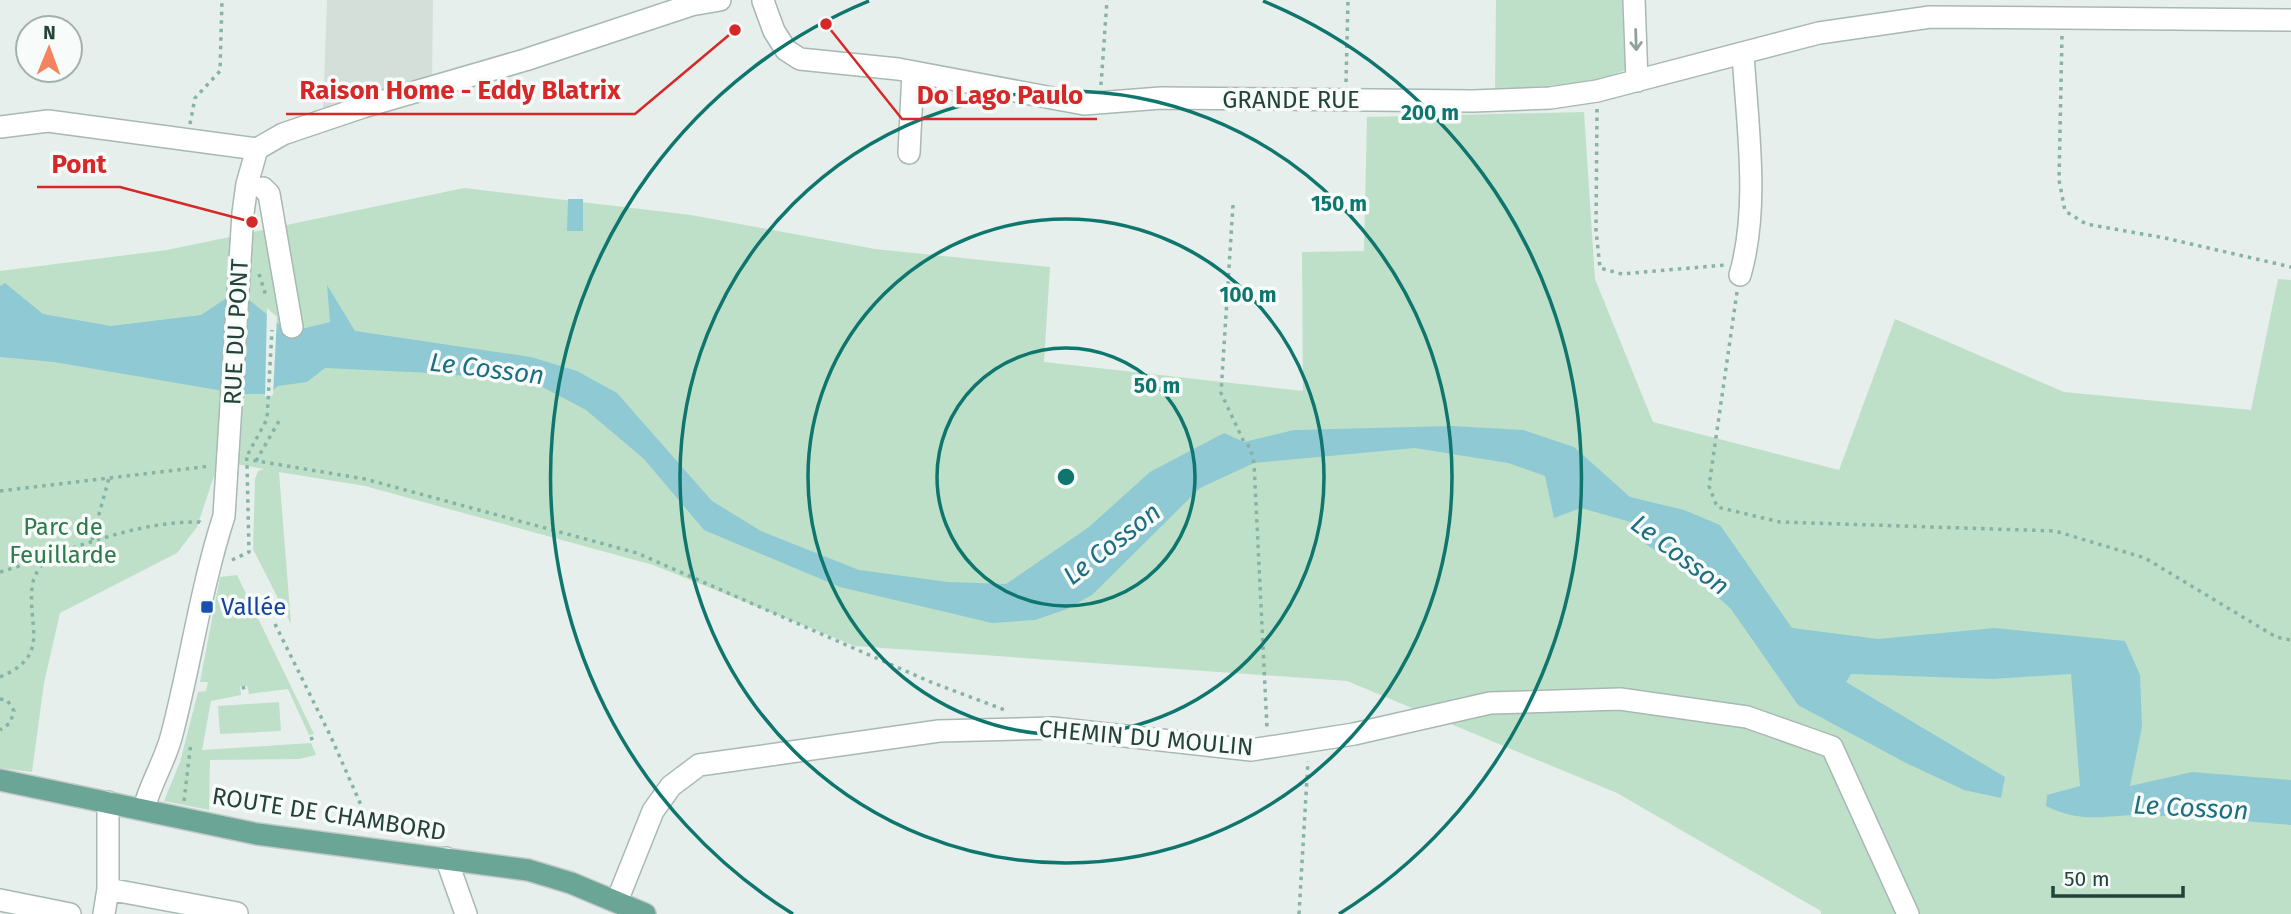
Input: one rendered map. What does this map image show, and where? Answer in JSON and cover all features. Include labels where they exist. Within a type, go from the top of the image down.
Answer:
[{"type":"main road","name":"ROUTE DE CHAMBORD","points":[[0,780],[282,838],[528,870],[617,901],[645,914]]},
{"type":"street","points":[[0,127],[48,121],[257,149],[284,134],[363,107],[525,60],[691,5],[720,0]]},
{"type":"street","name":"GRANDE RUE","points":[[761,0],[774,31],[786,50],[800,59],[913,72],[1084,104],[1161,98],[1345,101],[1550,98],[1597,91],[1872,23],[2058,8],[2291,20]]},
{"type":"street","points":[[1634,0],[1637,81]]},
{"type":"street","points":[[1740,275],[1746,254],[1749,193],[1743,53]]},
{"type":"street","points":[[909,153],[913,72]]},
{"type":"street","name":"RUE DU PONT","points":[[144,808],[151,780],[172,737],[237,460],[232,402],[237,296],[245,193],[257,149]]},
{"type":"street","points":[[262,188],[269,194],[282,326]]},
{"type":"street","name":"CHEMIN DU MOULIN","points":[[617,901],[653,811],[671,786],[699,765],[939,731],[1053,728],[1251,750],[1354,734],[1490,702],[1620,698],[1746,717],[1832,747],[1908,914]]},
{"type":"street","points":[[104,914],[108,889],[108,802]]},
{"type":"street","points":[[446,858],[466,914]]},
{"type":"street","points":[[108,889],[237,914]]},
{"type":"street","points":[[0,900],[70,914]]},
{"type":"path","points":[[187,141],[195,98],[220,71],[222,0]]},
{"type":"path","points":[[1100,104],[1107,0]]},
{"type":"path","points":[[1345,101],[1348,0]]},
{"type":"path","points":[[2058,8],[2062,34],[2059,180],[2065,211],[2086,224],[2165,237],[2291,267]]},
{"type":"path","points":[[1597,91],[1596,230],[1600,268],[1622,274],[1729,265],[1740,275],[1709,486],[1717,507],[1780,522],[2055,531],[2145,558],[2276,637],[2291,640]]},
{"type":"path","points":[[1233,205],[1221,393],[1244,442],[1250,447],[1254,463],[1268,748]]},
{"type":"path","points":[[267,298],[270,304]]},
{"type":"path","points":[[237,460],[267,419],[282,326]]},
{"type":"path","points":[[256,461],[279,421]]},
{"type":"path","points":[[233,559],[249,552],[250,470],[237,460]]},
{"type":"path","points":[[0,491],[237,460],[365,479],[637,553],[933,683],[1017,715]]},
{"type":"path","points":[[92,541],[109,478]]},
{"type":"path","points":[[0,572],[92,541],[161,524],[200,522],[217,537]]},
{"type":"path","points":[[0,677],[20,668],[36,642],[33,583],[47,558]]},
{"type":"path","points":[[275,624],[357,793],[372,829],[373,839]]},
{"type":"path","points":[[243,686],[245,694]]},
{"type":"path","points":[[0,699],[7,700],[13,711],[10,723],[0,730]]},
{"type":"path","points":[[310,739],[318,737]]},
{"type":"path","points":[[1299,914],[1309,741]]},
{"type":"shaded area","points":[[327,0],[433,0],[432,79],[323,111]]},
{"type":"green space","points":[[1496,0],[1622,0],[1625,70],[1594,82],[1495,90]]},
{"type":"green space","name":"Parc de Feuillarde","points":[[1584,112],[1595,279],[1653,422],[1839,470],[1895,319],[2064,392],[2251,410],[2278,279],[2291,280],[2291,914],[1821,914],[1821,911],[1617,793],[1347,681],[855,646],[653,565],[365,486],[279,472],[291,624],[253,549],[255,479],[258,471],[264,469],[219,461],[197,527],[177,553],[60,613],[44,683],[32,772],[0,768],[0,271],[167,250],[464,188],[691,215],[875,249],[1050,267],[1044,362],[1303,391],[1302,252],[1364,251],[1367,117]]},
{"type":"green space","points":[[237,575],[314,734],[309,735],[288,689],[249,694],[247,686],[240,686],[241,695],[211,701],[202,750],[311,743],[316,755],[299,759],[210,760],[209,810],[164,801],[180,762],[198,692],[206,691],[208,682],[200,682],[220,577]]},
{"type":"green space","points":[[279,702],[281,731],[220,734],[218,706]]},
{"type":"water","points":[[568,199],[583,199],[583,231],[567,231]]},
{"type":"water","name":"Le Cosson","points":[[5,283],[43,314],[111,326],[201,315],[231,295],[244,296],[289,332],[330,322],[327,285],[355,331],[531,357],[577,371],[617,393],[712,501],[761,531],[859,570],[948,582],[1006,584],[1089,527],[1150,472],[1224,433],[1244,442],[1294,430],[1452,426],[1523,430],[1574,447],[1630,497],[1684,510],[1720,525],[1792,628],[1878,639],[1995,628],[2125,641],[2140,675],[2142,727],[2130,786],[2192,772],[2291,780],[2291,825],[2146,815],[2084,817],[2046,806],[2047,795],[2080,786],[2071,674],[1992,679],[1851,674],[1846,682],[2005,777],[2001,798],[1964,790],[1906,763],[1798,705],[1731,609],[1689,571],[1642,542],[1634,523],[1581,508],[1554,518],[1545,476],[1508,463],[1415,448],[1254,463],[1200,488],[1092,595],[1067,609],[1035,620],[992,623],[840,587],[704,530],[644,459],[586,410],[533,382],[431,373],[325,368],[307,382],[278,386],[268,394],[241,394],[54,362],[0,357],[0,286]]},
{"type":"pier","points":[[267,308],[277,317],[273,395],[265,397]]},
{"type":"place","name":"Do Lago Paulo","points":[[826,24]]},
{"type":"place","name":"Raison Home - Eddy Blatrix","points":[[735,30]]},
{"type":"place","name":"Pont","points":[[252,222]]},
{"type":"place","name":"Vallée","points":[[207,607]]}]
